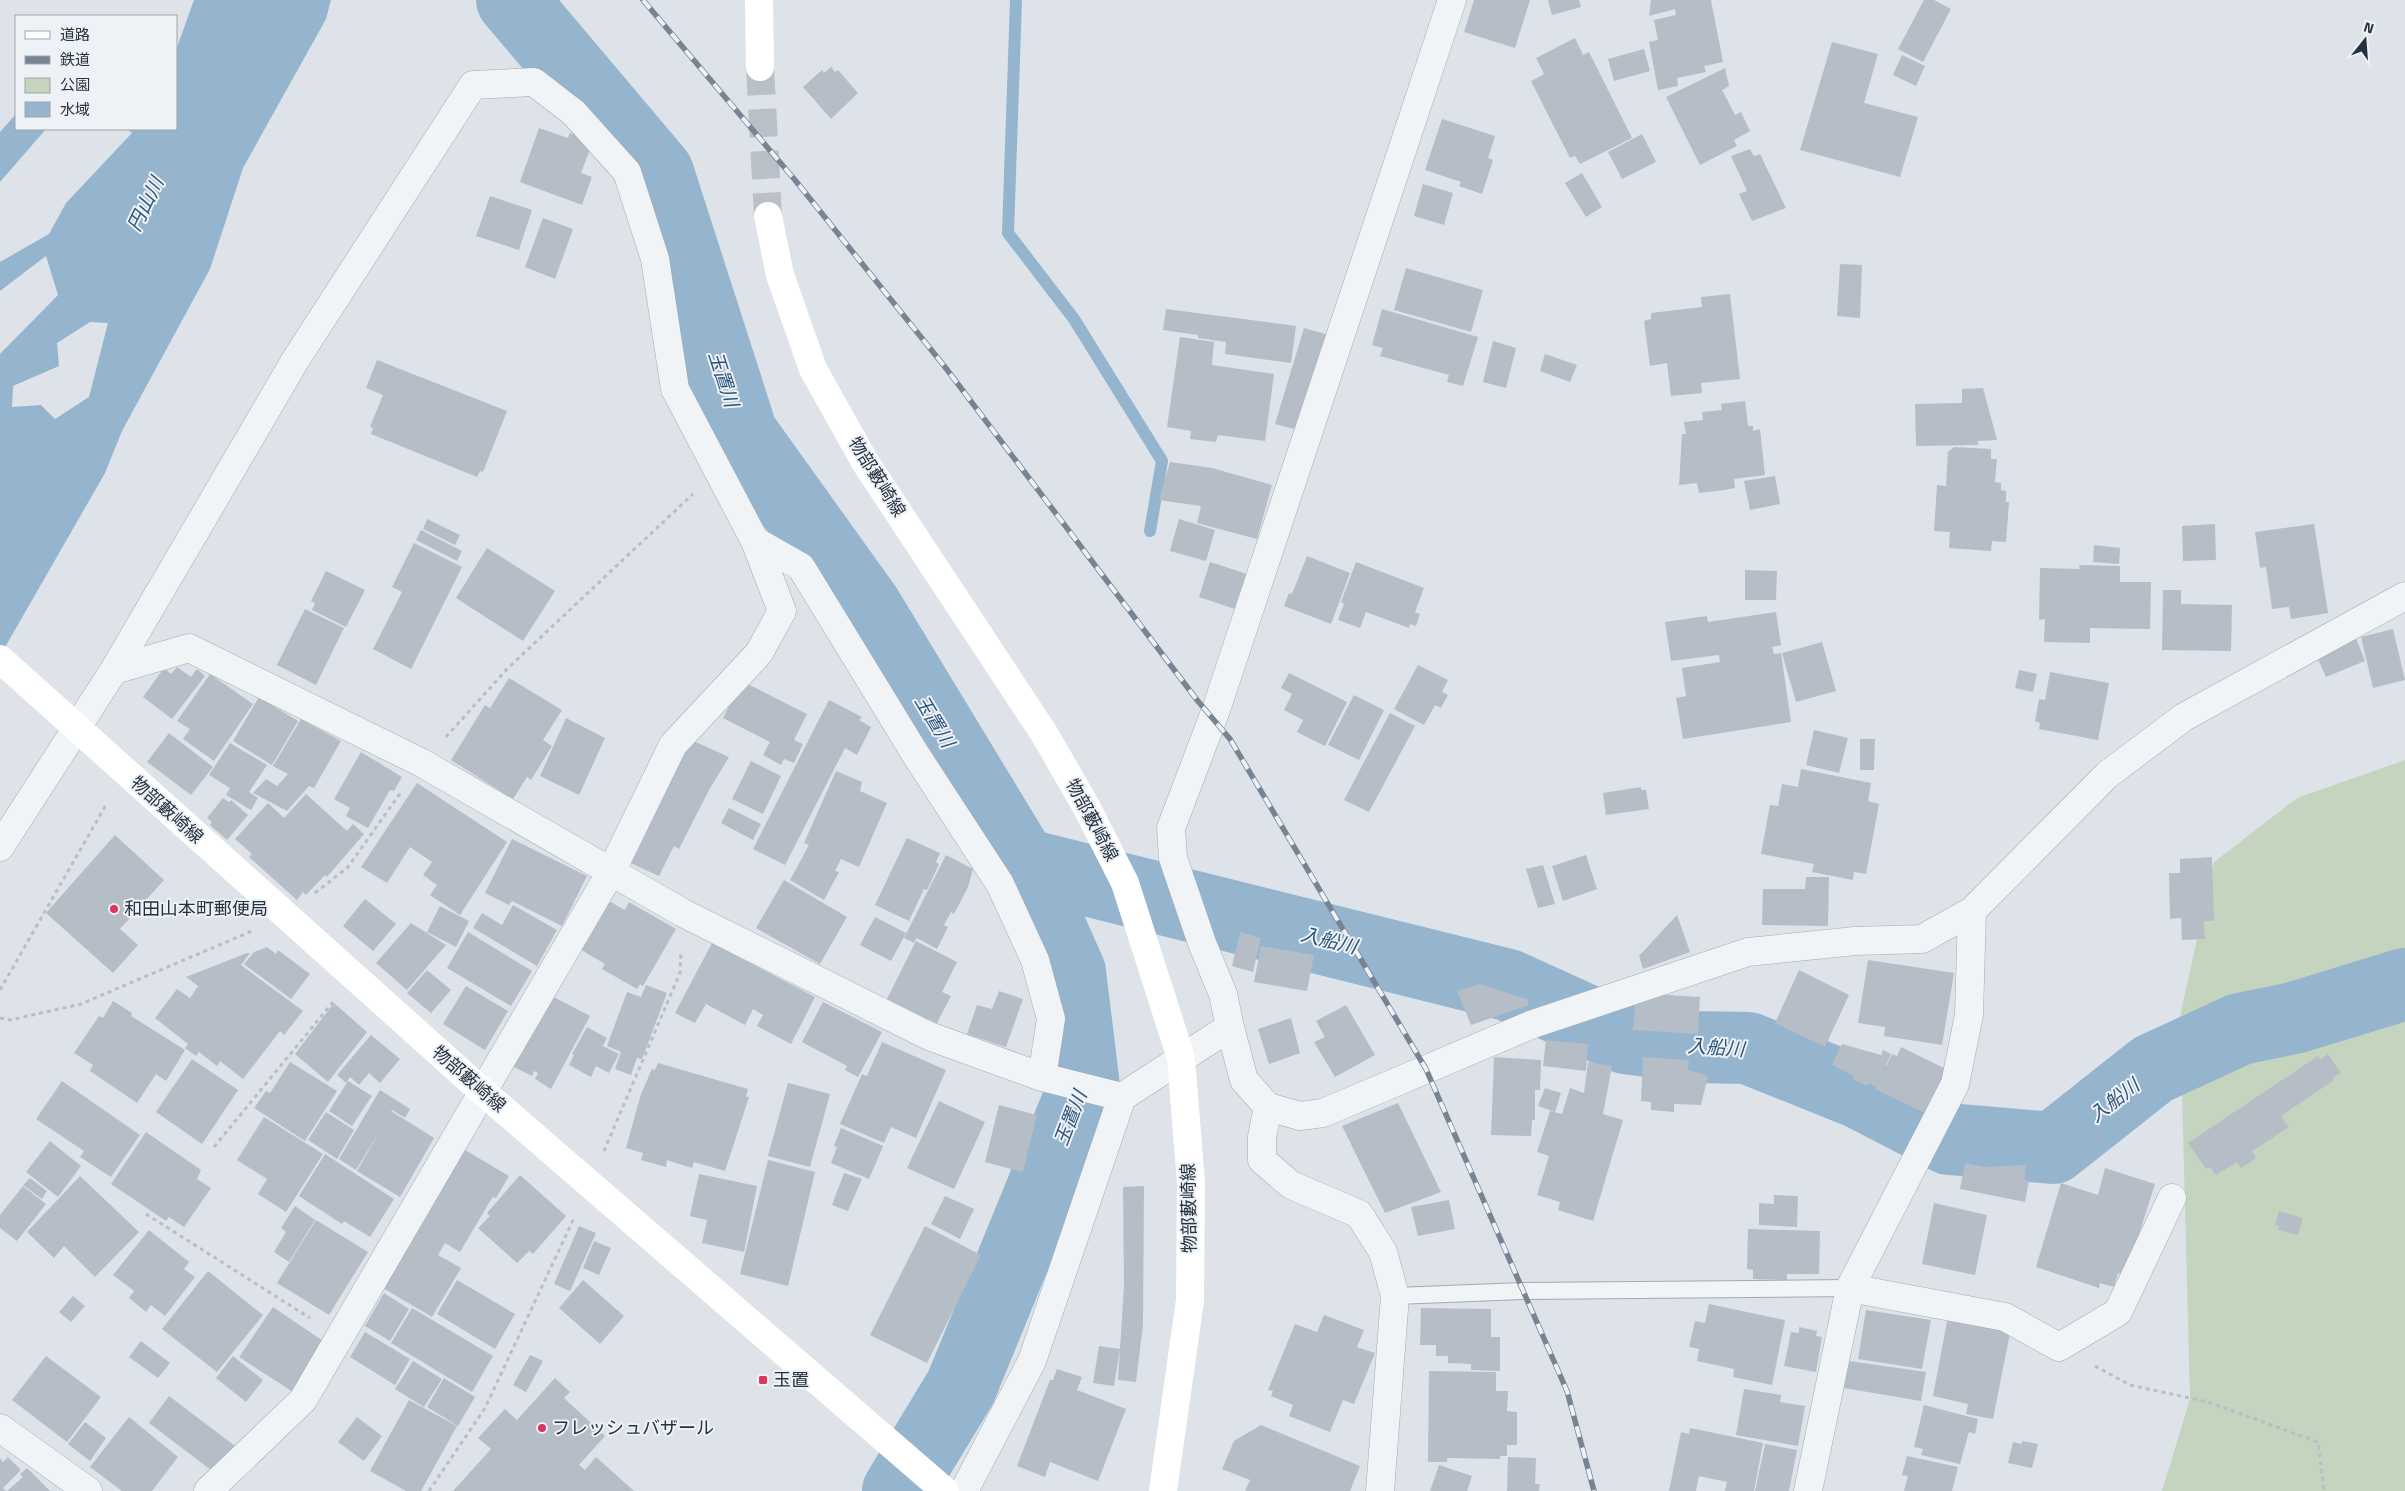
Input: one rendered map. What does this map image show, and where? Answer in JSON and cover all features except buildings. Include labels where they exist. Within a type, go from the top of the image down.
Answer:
[{"type":"main road","points":[[759,0],[760,67]]},
{"type":"main road","name":"物部藪崎線","points":[[768,216],[780,275],[813,369],[865,462],[1045,735],[1087,808],[1126,883],[1181,1058],[1191,1182],[1190,1300],[1163,1491]]},
{"type":"main road","name":"物部藪崎線","points":[[0,659],[483,1092],[941,1487]]},
{"type":"street","points":[[1452,0],[1217,707],[1171,828],[1173,858],[1202,943],[1223,994],[1244,1080],[1268,1108],[1300,1116],[1323,1113],[1533,1024],[1748,952],[1854,941],[1922,939],[1972,911],[2107,775],[2184,717],[2405,596]]},
{"type":"street","points":[[0,847],[67,720],[114,670],[296,359],[473,85],[534,82],[574,113],[627,172],[655,259],[675,389],[755,542],[782,611],[759,653],[673,745],[612,870],[303,1400],[208,1491]]},
{"type":"street","points":[[755,542],[801,567],[916,755],[1000,884],[1035,960],[1051,1019],[1042,1077]]},
{"type":"street","points":[[114,670],[189,648],[422,763],[612,870],[683,913],[929,1036],[1042,1077],[1122,1097]]},
{"type":"street","points":[[1808,1491],[1850,1288],[1955,1084],[1968,1016],[1972,911]]},
{"type":"street","points":[[964,1491],[1032,1361],[1122,1097],[1230,1027]]},
{"type":"street","points":[[1268,1108],[1262,1137],[1262,1160],[1291,1185],[1360,1214],[1383,1252],[1395,1296],[1380,1491]]},
{"type":"street","points":[[1850,1288],[2005,1317],[2059,1347],[2118,1312],[2172,1198]]},
{"type":"street","points":[[0,1428],[88,1491]]},
{"type":"lane","points":[[1395,1296],[1523,1291],[1850,1288]]},
{"type":"path","points":[[0,1018],[10,1020],[81,1004],[286,916],[348,867],[422,763],[507,669],[718,470]]},
{"type":"path","points":[[0,990],[125,773]]},
{"type":"path","points":[[429,1491],[484,1408],[590,1184],[680,973],[683,913]]},
{"type":"path","points":[[214,1147],[354,977]]},
{"type":"path","points":[[146,1214],[340,1336]]},
{"type":"path","points":[[2059,1347],[2130,1385],[2208,1402],[2318,1442],[2324,1491]]},
{"type":"green space","points":[[2405,760],[2405,1491],[2162,1491],[2190,1399],[2180,1016],[2214,862],[2297,798]]},
{"type":"water","name":"円山川","points":[[194,0],[331,0],[326,19],[243,168],[210,269],[122,431],[105,473],[0,656],[0,354],[58,295],[46,256],[0,291],[0,262],[49,234],[66,203],[132,133],[128,130],[178,130],[178,44]],"holes":[[[90,322],[108,323],[89,397],[55,419],[41,405],[12,407],[13,386],[59,366],[57,343]]]},
{"type":"water","points":[[15,115],[15,130],[45,130],[0,182],[0,132]]},
{"type":"waterway","name":"玉置川","points":[[512,0],[658,173],[742,434],[866,607],[1022,864],[1070,972],[1084,1087],[961,1387],[898,1491]]},
{"type":"waterway","points":[[1016,0],[1008,233],[1074,319],[1162,461],[1150,531]]},
{"type":"waterway","name":"入船川","points":[[1022,864],[1508,985],[1625,1038],[1694,1047],[1748,1048],[1860,1093],[1949,1139],[2053,1148],[2153,1069],[2240,1029],[2294,1018],[2405,984]]},
{"type":"tunnel","points":[[760,67],[768,216]]},
{"type":"railway","points":[[643,0],[795,180],[945,367],[1197,700],[1230,739],[1426,1069],[1567,1391],[1594,1491]]},
{"type":"place","name":"和田山本町郵便局","points":[[114,909]]},
{"type":"place","name":"玉置","points":[[763,1380]]},
{"type":"place","name":"フレッシュバザール","points":[[542,1428]]}]
